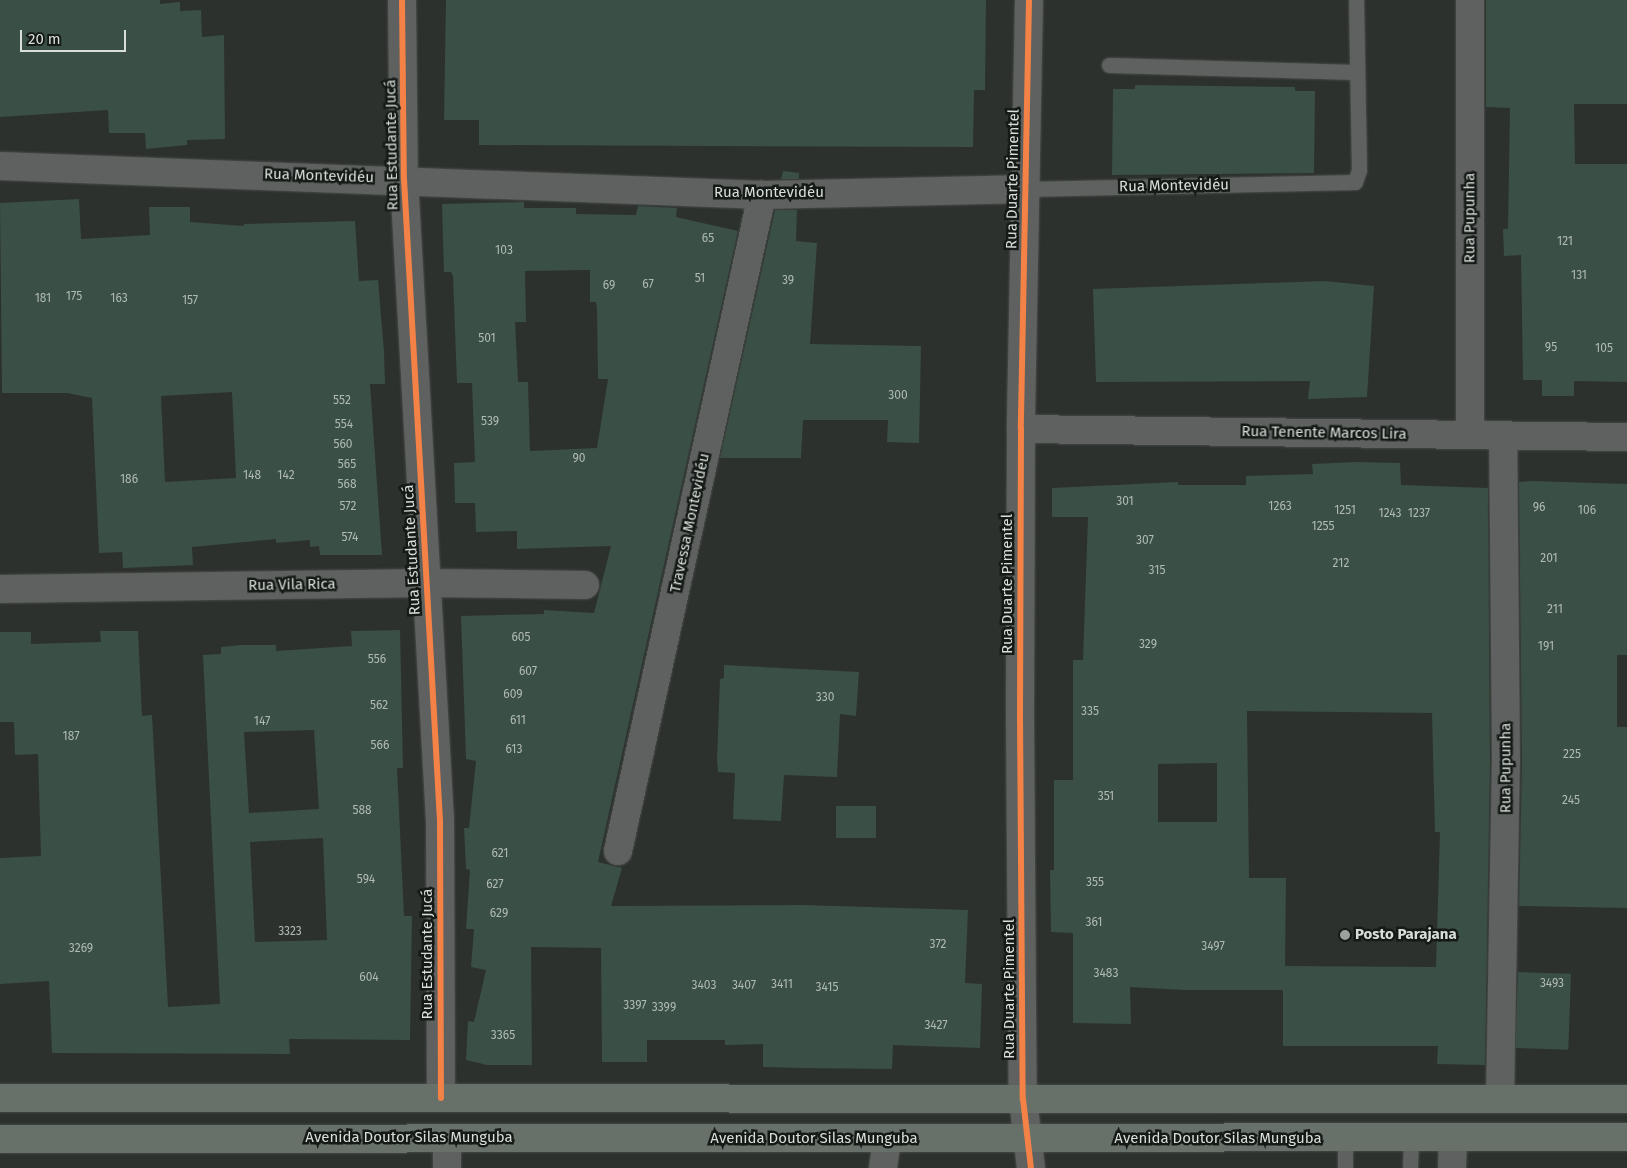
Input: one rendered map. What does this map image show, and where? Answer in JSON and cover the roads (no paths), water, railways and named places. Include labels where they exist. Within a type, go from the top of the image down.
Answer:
[{"type":"main road","points":[[0,1098],[1627,1100]]},
{"type":"main road","name":"Avenida Doutor Silas Munguba","points":[[0,1140],[447,1138],[1030,1140],[1627,1137]]},
{"type":"street","name":"Rua Estudante Jucá","points":[[402,0],[404,179],[440,820],[441,1098]]},
{"type":"street","name":"Rua Duarte Pimentel","points":[[1028,0],[1020,429],[1023,1099],[1030,1140],[1032,1168]]},
{"type":"street","name":"Rua Pupunha","points":[[1470,0],[1470,435]]},
{"type":"street","name":"Rua Montevidéu","points":[[0,166],[404,179],[762,195],[1025,189]]},
{"type":"street","name":"Travessa Montevidéu","points":[[618,851],[762,195]]},
{"type":"street","name":"Rua Tenente Marcos Lira","points":[[1020,429],[1627,437]]},
{"type":"street","name":"Rua Pupunha","points":[[1500,1099],[1506,763],[1503,436]]},
{"type":"street","name":"Rua Vila Rica","points":[[0,589],[426,583],[585,585]]},
{"type":"street","points":[[447,1138],[447,1168]]},
{"type":"street","points":[[1452,1168],[1453,1139]]},
{"type":"street","points":[[883,1168],[887,1140]]},
{"type":"lane","points":[[1348,0],[1356,0]]},
{"type":"lane","name":"Rua Montevidéu","points":[[1025,189],[1356,182],[1359,170],[1356,0]]},
{"type":"lane","points":[[1109,65],[1357,72]]},
{"type":"lane","points":[[1345,1139],[1345,1168]]},
{"type":"lane","points":[[1410,1168],[1411,1139]]},
{"type":"place","name":"Posto Parajana","points":[[1345,935]]}]
